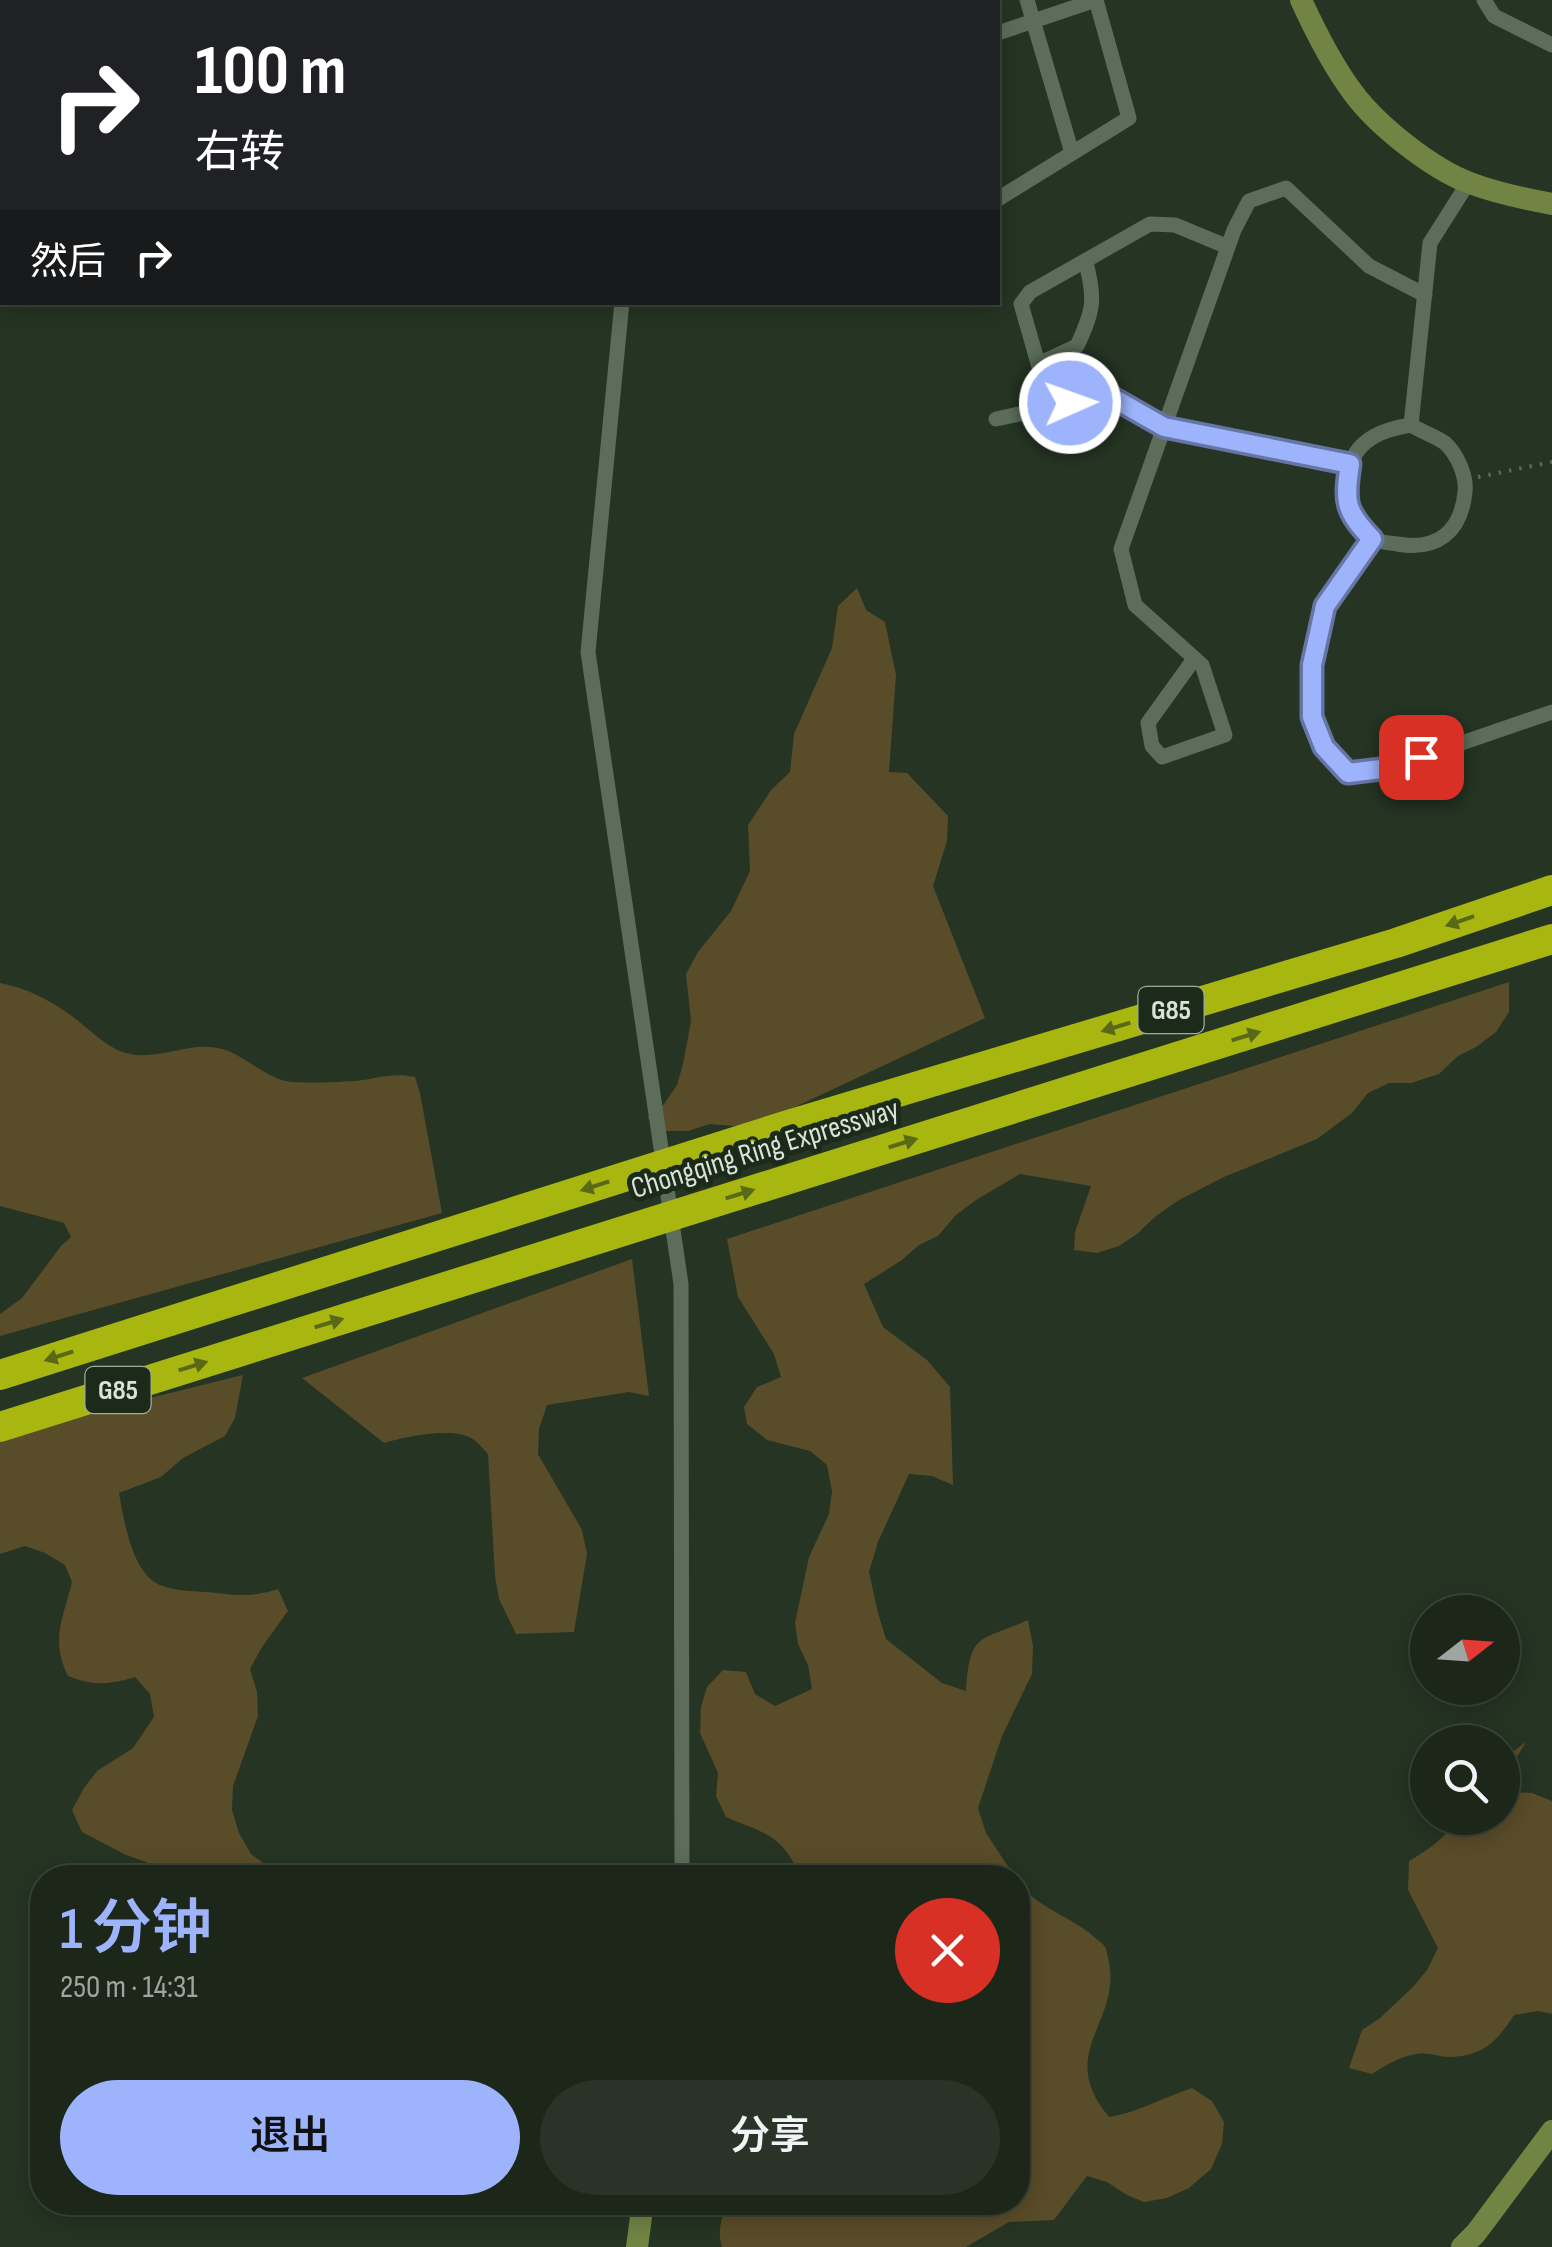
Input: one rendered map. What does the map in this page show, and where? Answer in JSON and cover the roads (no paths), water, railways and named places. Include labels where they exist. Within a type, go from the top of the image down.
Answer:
[{"type":"highway","name":"Chongqing Ring Expressway","points":[[0,1375],[788,1125],[1396,943],[1552,890]]},
{"type":"highway","name":"Chongqing Ring Expressway","points":[[0,1426],[1552,940]]},
{"type":"street","points":[[1028,0],[1072,154]]},
{"type":"street","points":[[1000,32],[1096,0],[1129,118],[1000,198]]},
{"type":"street","points":[[1301,0],[1315,31],[1356,97],[1426,160],[1468,183],[1552,204]]},
{"type":"street","points":[[1484,0],[1494,16],[1552,44]]},
{"type":"street","points":[[1411,425],[1430,243],[1468,183]]},
{"type":"street","points":[[1194,659],[1148,723],[1152,746],[1162,756],[1225,736],[1202,665],[1135,605],[1121,548],[1228,247],[1249,201],[1286,188],[1369,266],[1425,295]]},
{"type":"street","points":[[1049,402],[1021,304],[1030,292],[1150,224],[1175,225],[1228,247]]},
{"type":"street","points":[[1038,364],[1077,346],[1089,318],[1094,292],[1086,263]]},
{"type":"street","points":[[622,305],[588,652],[680,1284],[682,1865]]},
{"type":"street","points":[[996,419],[1108,395],[1164,427],[1350,464]]},
{"type":"street","points":[[1411,425],[1445,443],[1466,480],[1461,514],[1448,534],[1423,547],[1372,539],[1350,517],[1346,488],[1350,464],[1363,443],[1388,428],[1411,425]]},
{"type":"street","points":[[1372,539],[1325,606],[1312,665],[1312,717],[1324,747],[1348,773],[1389,768],[1552,712]]},
{"type":"street","points":[[1462,2247],[1552,2131]]},
{"type":"street","points":[[638,2247],[642,2215]]}]
